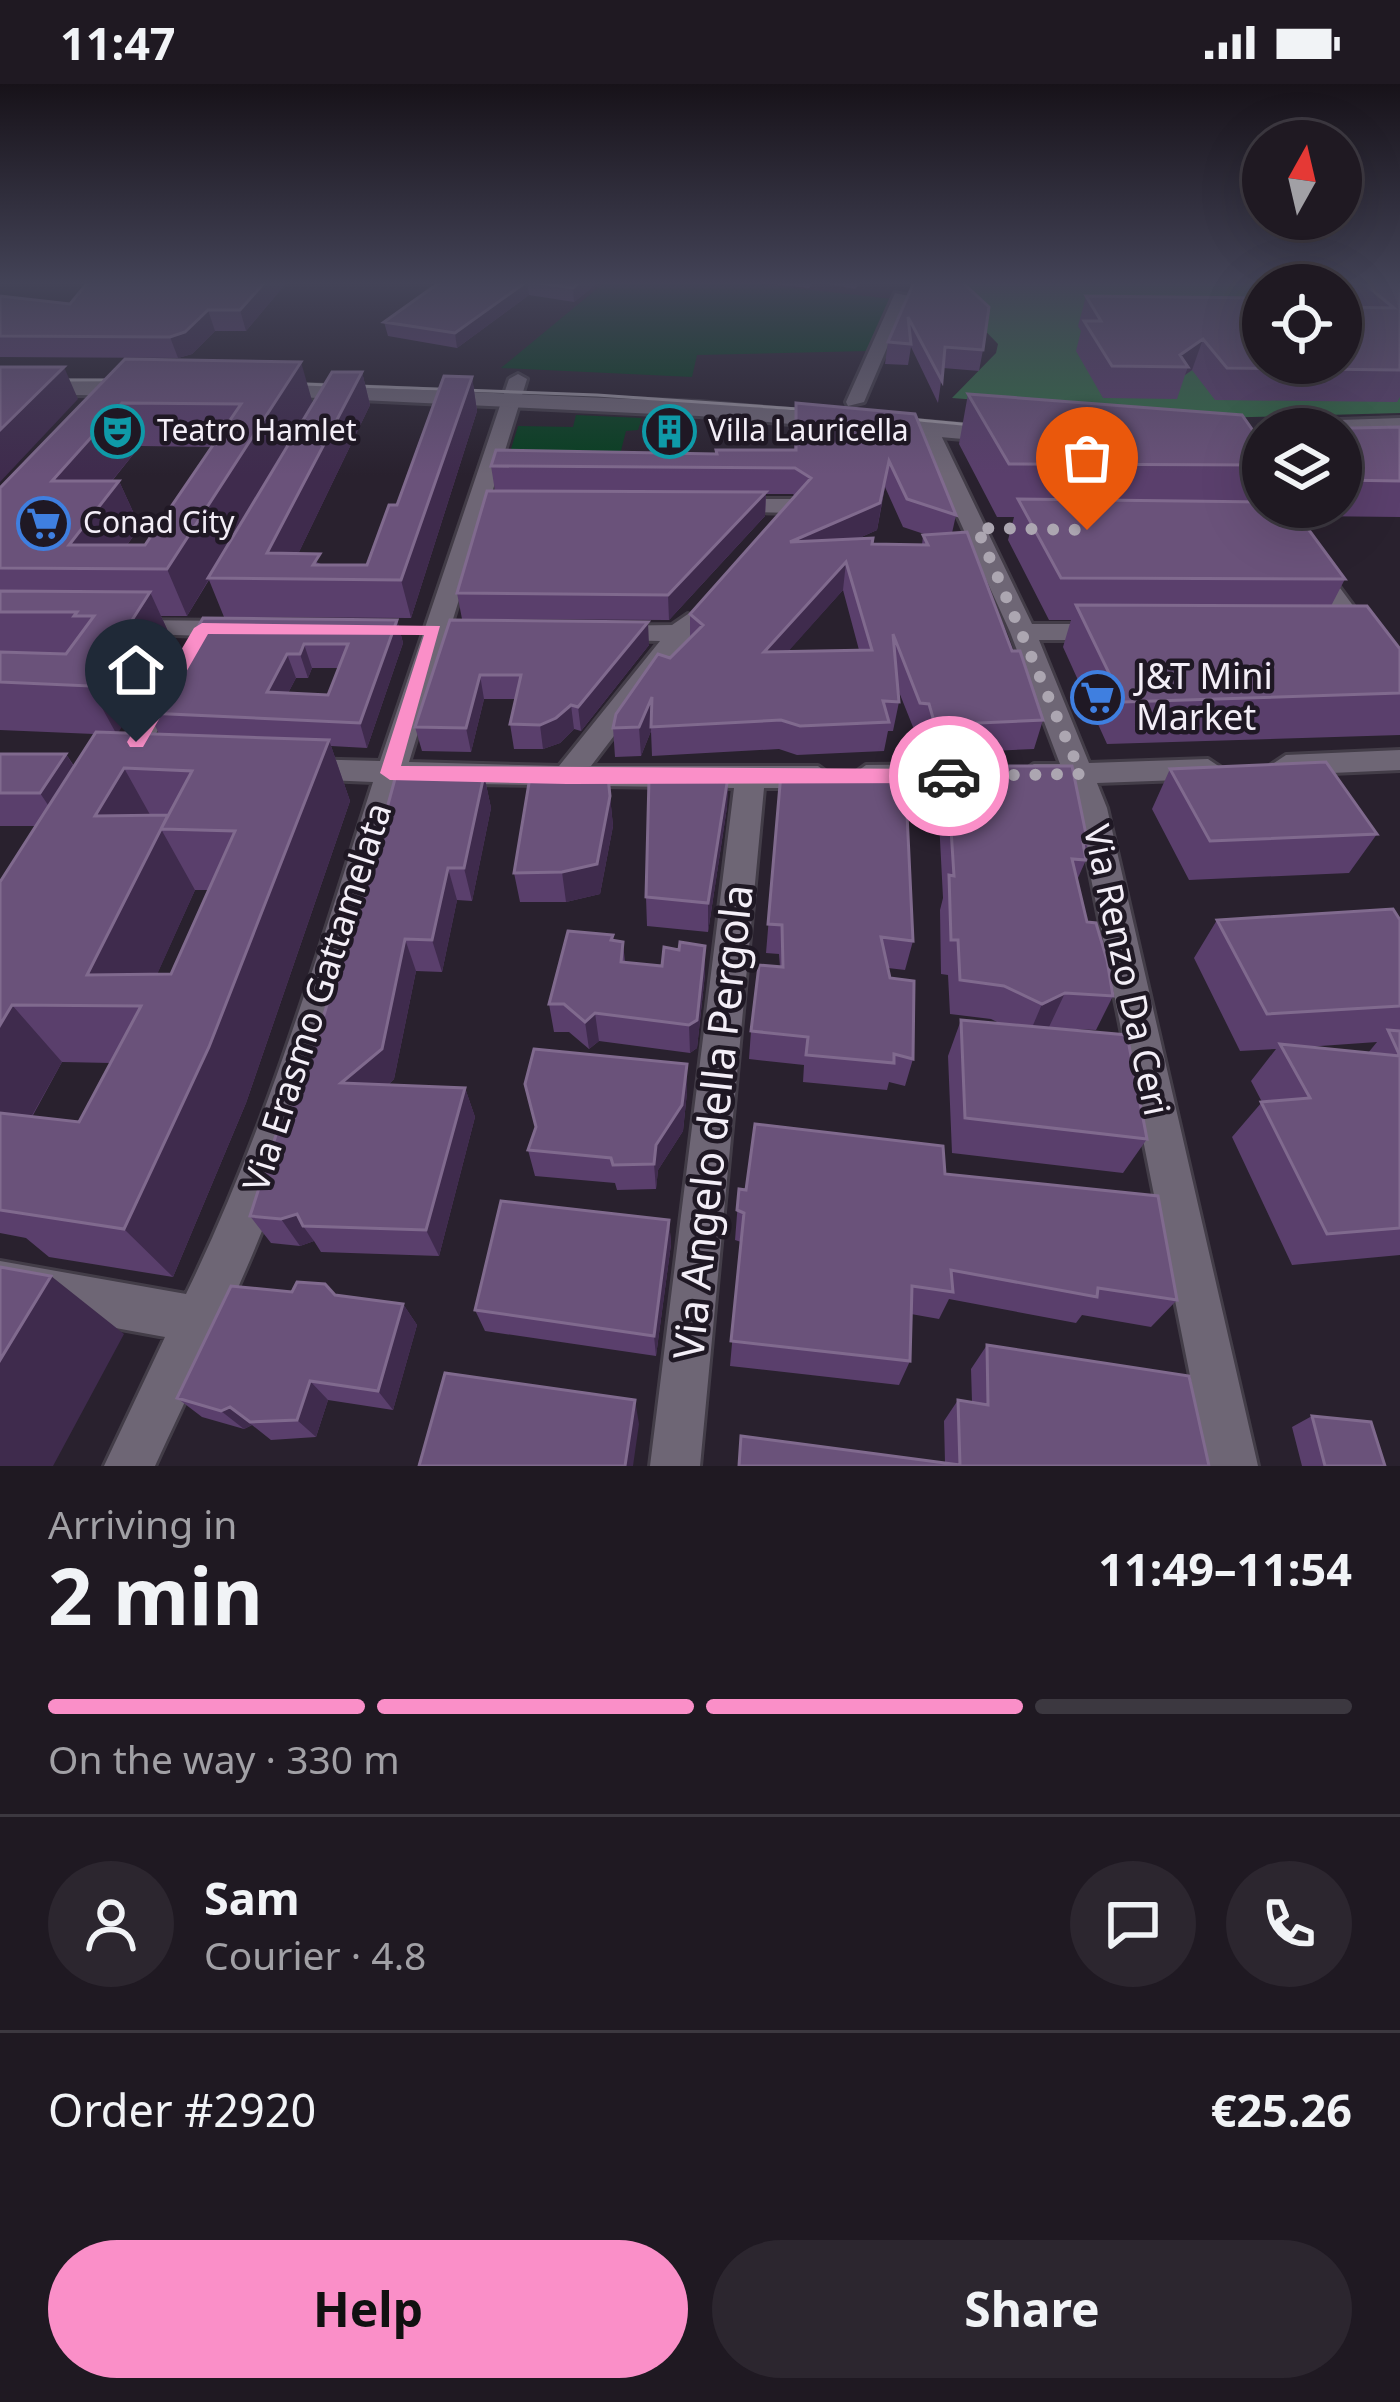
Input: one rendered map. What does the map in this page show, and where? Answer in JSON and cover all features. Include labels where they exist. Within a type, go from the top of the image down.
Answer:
[{"type":"main road","points":[[0,368],[149,369]]},
{"type":"main road","points":[[855,401],[513,389],[248,380],[335,391],[513,389],[928,429],[1026,427],[855,401]]},
{"type":"main road","points":[[0,387],[172,389]]},
{"type":"main road","points":[[1362,426],[1400,425]]},
{"type":"main road","points":[[1362,450],[1400,449]]},
{"type":"street","points":[[855,401],[879,346]]},
{"type":"street","points":[[95,419],[149,369]]},
{"type":"street","name":"Via Erasmo Gattamelata","points":[[129,1466],[244,1224],[293,1092],[432,630],[486,504],[513,389]]},
{"type":"street","points":[[318,421],[335,391]]},
{"type":"street","name":"Via Renzo Da Ceri","points":[[928,429],[986,529],[1081,774],[1233,1466]]},
{"type":"street","points":[[702,506],[793,506],[764,538]]},
{"type":"street","points":[[1284,528],[1400,688]]},
{"type":"street","points":[[1247,531],[1286,531]]},
{"type":"street","points":[[567,777],[706,601]]},
{"type":"street","points":[[90,628],[197,637],[272,629]]},
{"type":"street","points":[[588,632],[678,633]]},
{"type":"street","points":[[1023,632],[1137,633]]},
{"type":"street","points":[[1321,634],[1360,634]]},
{"type":"street","points":[[100,803],[112,763],[197,637]]},
{"type":"street","points":[[265,768],[750,777],[1081,774],[1400,760]]},
{"type":"street","points":[[112,763],[170,764]]},
{"type":"street","name":"Via Angelo della Pergola","points":[[675,1466],[750,777]]},
{"type":"street","points":[[0,1284],[200,1320]]},
{"type":"green space","points":[[527,346],[869,346],[867,351],[697,355],[692,377],[501,368]]},
{"type":"green space","points":[[997,346],[1242,346],[1242,384],[1362,384],[1362,367],[1400,374],[1400,413],[1362,414],[1362,408],[1242,408],[1242,417],[1211,418],[952,398]]},
{"type":"green space","points":[[576,415],[642,418],[638,430],[626,431],[617,466],[505,469],[518,426],[573,427]]},
{"type":"building","points":[[924,346],[983,346],[945,347],[942,381]]},
{"type":"building","points":[[1100,346],[1192,346],[1180,355],[1188,367],[1112,366]]},
{"type":"building","points":[[1209,346],[1242,346],[1242,368],[1227,368]]},
{"type":"building","points":[[1362,346],[1400,346],[1400,370],[1362,370]]},
{"type":"building","points":[[125,359],[301,362],[167,569],[0,568],[0,488]],"holes":[[[122,403],[241,404],[145,545],[69,545],[119,481],[52,481]]]},
{"type":"building","points":[[0,367],[64,367],[0,430]]},
{"type":"building","points":[[332,372],[362,372],[267,553],[320,554],[313,565],[367,565],[389,505],[397,505],[444,376],[472,377],[401,580],[208,578]]},
{"type":"building","points":[[968,394],[1242,415],[1242,465],[1009,464]]},
{"type":"building","points":[[796,403],[915,414],[956,515],[907,499],[889,461],[880,503],[790,542],[873,538],[872,544],[928,545],[923,535],[967,532],[1012,651],[1020,651],[1043,720],[935,725],[929,704],[920,703],[893,634],[899,702],[883,701],[889,722],[800,726],[781,720],[651,727],[652,697],[639,727],[613,728],[616,714],[658,654],[670,658],[703,625],[690,614],[811,478],[795,468],[491,466],[496,450],[717,454],[716,450],[796,450]],"holes":[[[846,562],[872,650],[764,652]]]},
{"type":"building","points":[[1400,427],[1400,481],[1362,480],[1362,428]]},
{"type":"building","points":[[487,491],[766,492],[668,595],[457,593]]},
{"type":"building","points":[[1018,499],[1242,502],[1242,528],[1307,528],[1345,579],[1061,578]]},
{"type":"building","points":[[0,591],[150,592],[90,686],[0,682],[0,652],[66,654],[94,616],[0,612]]},
{"type":"building","points":[[1076,605],[1367,606],[1400,649],[1400,693],[1123,702]]},
{"type":"building","points":[[203,618],[397,620],[360,723],[149,713]],"holes":[[[304,644],[348,644],[328,695],[267,692],[287,654],[300,654]]]},
{"type":"building","points":[[450,620],[648,622],[578,707],[571,705],[556,718],[540,725],[510,724],[521,675],[480,675],[466,728],[415,727]]},
{"type":"building","points":[[96,732],[329,740],[209,1047],[124,1229],[0,1210],[0,1113],[79,1122],[141,1006],[12,1005],[0,1025],[0,882]],"holes":[[[124,768],[192,771],[161,829],[168,815],[95,816]],[[161,829],[235,831],[171,974],[87,975]]]},
{"type":"building","points":[[0,754],[66,754],[40,793],[0,793]]},
{"type":"building","points":[[1326,762],[1377,834],[1210,841],[1170,769]]},
{"type":"building","points":[[947,766],[1072,766],[1088,844],[1083,843],[1086,860],[1072,859],[1087,922],[1096,923],[1113,996],[1065,993],[1042,1004],[1004,986],[960,980],[958,940],[951,940],[949,875],[954,876]]},
{"type":"building","points":[[905,771],[913,941],[881,937],[890,978],[914,981],[913,1059],[894,1054],[894,1063],[806,1055],[808,1037],[751,1031],[759,965],[783,967],[782,925],[768,924],[781,773]]},
{"type":"building","points":[[665,774],[728,777],[708,903],[646,897],[649,779],[665,779]]},
{"type":"building","points":[[396,775],[484,775],[464,868],[448,868],[432,940],[405,939],[382,1049],[341,1083],[465,1088],[426,1230],[303,1226],[297,1214],[281,1219],[250,1216],[276,1135],[303,1085],[347,938],[352,938]]},
{"type":"building","points":[[530,777],[608,777],[610,796],[597,864],[562,872],[514,873]]},
{"type":"building","points":[[1393,909],[1400,920],[1400,1006],[1267,1014],[1217,920]]},
{"type":"building","points":[[568,931],[613,935],[611,940],[623,942],[621,962],[662,966],[664,947],[679,950],[680,942],[705,946],[697,1020],[689,1025],[595,1013],[585,1022],[564,1004],[549,1004]]},
{"type":"building","points":[[961,1020],[1127,1035],[1147,1139],[965,1118]]},
{"type":"building","points":[[1388,1030],[1400,1031],[1400,1056]]},
{"type":"building","points":[[1280,1044],[1400,1056],[1400,1228],[1327,1234],[1261,1102],[1310,1098]]},
{"type":"building","points":[[534,1049],[687,1064],[682,1105],[656,1145],[654,1164],[613,1165],[611,1158],[528,1150],[536,1127],[525,1084]]},
{"type":"building","points":[[755,1124],[943,1146],[945,1174],[1158,1196],[1177,1300],[1098,1288],[1097,1297],[951,1270],[953,1292],[912,1286],[910,1361],[731,1341],[744,1213],[737,1210],[739,1189],[746,1190]]},
{"type":"building","points":[[501,1201],[669,1220],[654,1336],[475,1310]]},
{"type":"building","points":[[0,1267],[51,1276],[0,1360]]},
{"type":"building","points":[[297,1282],[325,1284],[335,1295],[403,1304],[378,1391],[310,1381],[297,1420],[250,1422],[230,1407],[221,1411],[177,1398],[231,1286],[292,1292]]},
{"type":"building","points":[[987,1345],[1189,1376],[1209,1466],[739,1466],[741,1436],[960,1465],[958,1400],[988,1405]]},
{"type":"building","points":[[445,1373],[635,1400],[625,1466],[419,1466]]},
{"type":"building","points":[[1312,1416],[1371,1422],[1385,1466],[1325,1466]]},
{"type":"tram line","points":[[0,380],[138,380]]},
{"type":"tram line","points":[[276,383],[597,395],[827,411]]},
{"type":"tram line","points":[[887,417],[994,427]]},
{"type":"way so far","points":[[949,776],[1081,774],[977,528],[1087,530]]},
{"type":"place","name":"Teatro Hamlet","points":[[118,431]]},
{"type":"place","name":"Villa Lauricella","points":[[669,431]]},
{"type":"place","name":"Conad City","points":[[44,523]]},
{"type":"place","name":"J&T Mini Market","points":[[1097,697]]},
{"type":"route","points":[[136,742],[202,628],[434,630],[390,773],[949,776]]}]
